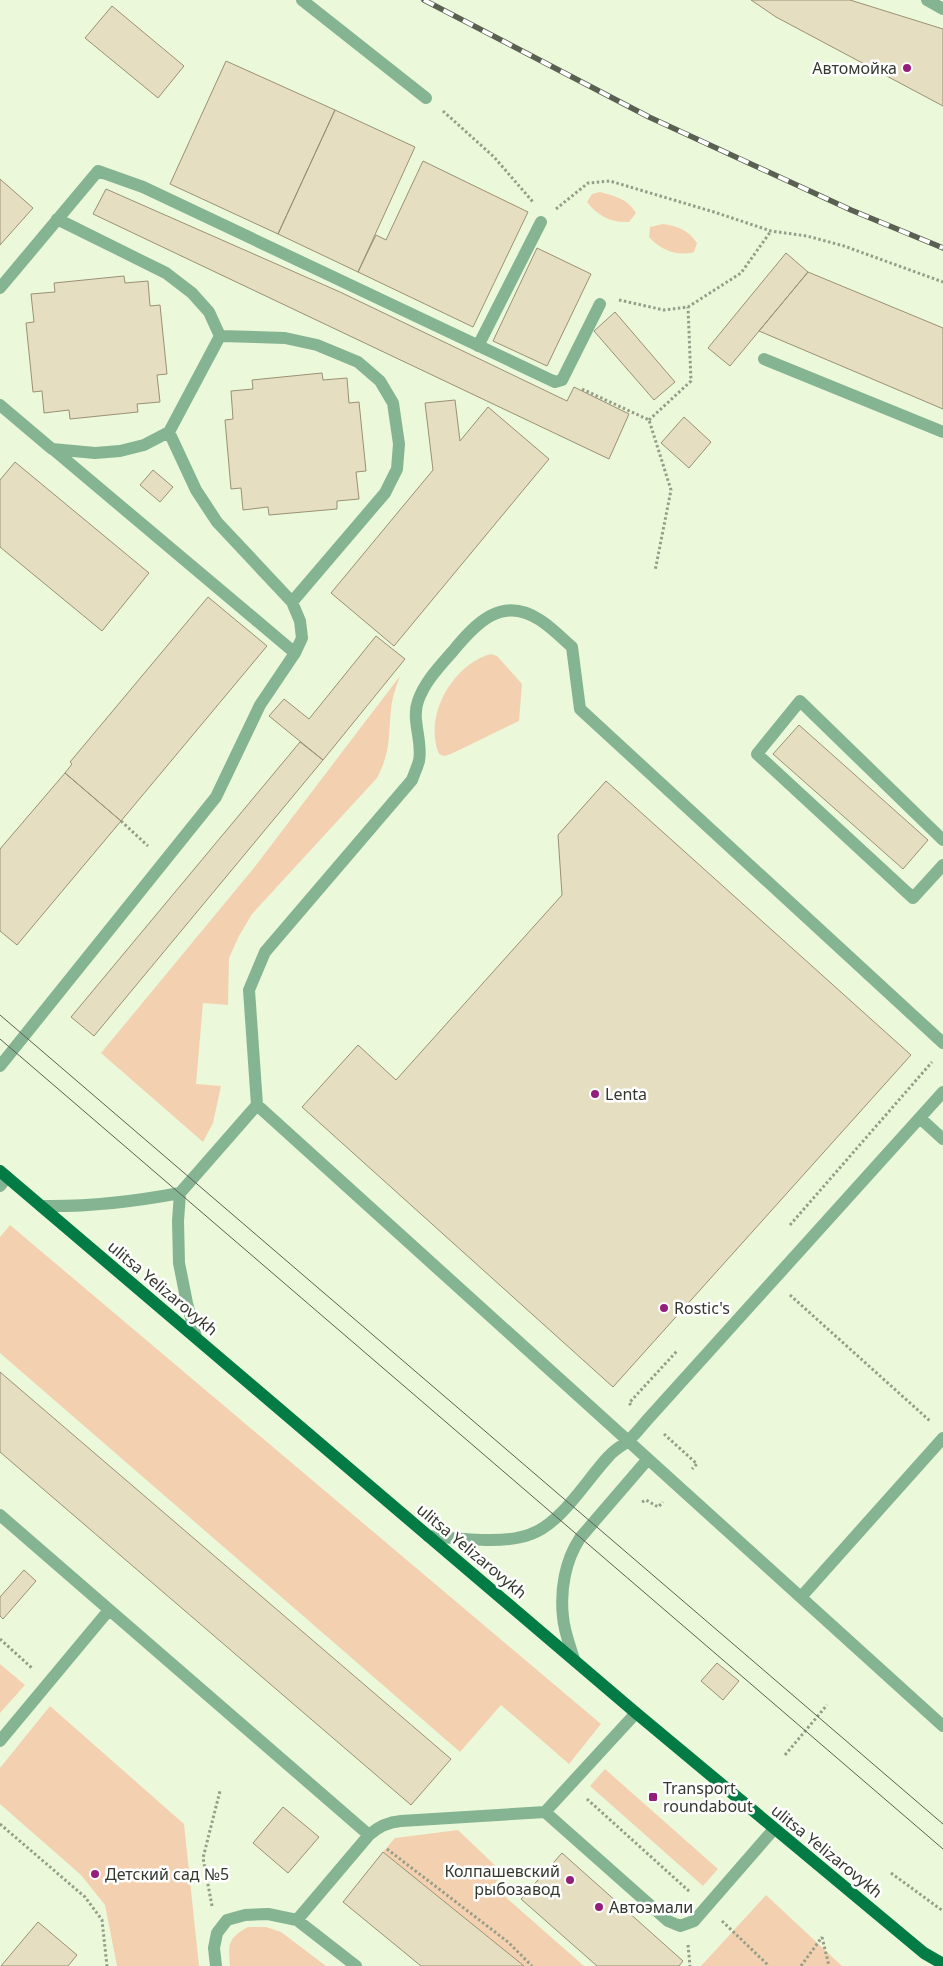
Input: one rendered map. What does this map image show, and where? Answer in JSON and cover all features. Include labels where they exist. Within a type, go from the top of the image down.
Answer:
[{"type":"main road","name":"ulitsa Yelizarovykh","points":[[2,1178],[41,1206],[774,1829],[924,1952],[943,1964]]},
{"type":"main road","name":"ulitsa Yelizarovykh","points":[[924,1952],[932,1966]]},
{"type":"street","points":[[302,0],[426,98]]},
{"type":"street","points":[[927,0],[943,9]]},
{"type":"street","points":[[0,288],[98,172],[143,188],[555,382],[562,380],[600,304]]},
{"type":"street","points":[[58,219],[166,273],[192,293],[209,312],[220,336]]},
{"type":"street","points":[[478,346],[541,222]]},
{"type":"street","points":[[52,449],[95,454],[120,451],[144,445],[169,432],[220,336]]},
{"type":"street","points":[[220,336],[285,338],[318,344],[358,362],[380,381],[393,403],[399,444],[398,469],[385,493],[292,602]]},
{"type":"street","points":[[764,359],[943,432]]},
{"type":"street","points":[[0,405],[295,653]]},
{"type":"street","points":[[0,1066],[216,797],[260,706],[295,653],[302,638],[300,621],[292,602],[217,522],[196,490],[169,432]]},
{"type":"street","points":[[943,1043],[580,709],[572,647],[540,620],[525,613],[510,611],[495,614],[481,621],[469,632],[425,685],[417,702],[416,719],[419,760],[412,780],[265,952],[249,990],[257,1105],[943,1726]]},
{"type":"street","points":[[943,840],[800,701],[757,754],[913,898],[943,865]]},
{"type":"street","points":[[428,1536],[472,1539],[518,1538],[532,1534],[547,1526],[556,1518],[610,1454],[628,1441],[943,1092]]},
{"type":"street","points":[[196,1337],[179,1263],[178,1221],[180,1194],[257,1105]]},
{"type":"street","points":[[920,1118],[943,1139]]},
{"type":"street","points":[[41,1206],[84,1207],[180,1194]]},
{"type":"street","points":[[801,1597],[943,1438]]},
{"type":"street","points":[[574,1659],[563,1618],[562,1590],[571,1552],[580,1538],[648,1459]]},
{"type":"street","points":[[0,1515],[369,1835]]},
{"type":"street","points":[[0,1741],[110,1610]]},
{"type":"street","points":[[297,1920],[369,1835],[378,1827],[393,1822],[545,1812],[636,1713]]},
{"type":"street","points":[[545,1812],[672,1924],[680,1926],[690,1924],[707,1907],[774,1829]]},
{"type":"street","points":[[216,1966],[214,1948],[217,1933],[227,1920],[245,1915],[268,1914],[297,1920],[356,1966]]},
{"type":"path","points":[[426,98],[494,157],[535,203],[541,222],[588,183],[610,181],[771,231],[807,236],[844,246],[943,282]]},
{"type":"path","points":[[600,304],[609,299],[624,300],[664,310],[688,307],[741,273],[771,231]]},
{"type":"path","points":[[649,420],[691,381],[688,307]]},
{"type":"path","points":[[562,380],[649,420],[671,490],[655,571]]},
{"type":"path","points":[[121,821],[164,862]]},
{"type":"path","points":[[784,1232],[934,1059]]},
{"type":"path","points":[[774,1280],[936,1427]]},
{"type":"path","points":[[638,1504],[646,1500],[658,1507],[697,1464],[629,1403],[680,1347]]},
{"type":"path","points":[[0,1639],[48,1683]]},
{"type":"path","points":[[786,1755],[827,1705]]},
{"type":"path","points":[[571,1784],[769,1966]]},
{"type":"path","points":[[217,1933],[203,1858],[220,1791]]},
{"type":"path","points":[[0,1824],[85,1897],[102,1920],[107,1966]]},
{"type":"path","points":[[369,1835],[508,1942],[532,1966]]},
{"type":"path","points":[[891,1873],[943,1911]]},
{"type":"path","points":[[801,1966],[822,1937],[829,1966]]},
{"type":"shaded area","points":[[600,192],[625,201],[633,208],[636,213],[629,222],[605,218],[591,207],[587,202],[592,194]]},
{"type":"shaded area","points":[[663,224],[678,227],[690,235],[697,243],[694,252],[676,253],[664,249],[653,242],[649,237],[650,227]]},
{"type":"shaded area","points":[[491,654],[497,656],[522,684],[519,721],[451,754],[444,756],[439,754],[435,739],[435,724],[438,708],[445,694],[454,680],[465,669],[477,660]]},
{"type":"shaded area","points":[[400,676],[392,701],[387,752],[377,778],[252,914],[229,958],[228,1005],[203,1003],[196,1084],[221,1086],[213,1123],[203,1142],[101,1053],[253,869]]},
{"type":"shaded area","points":[[10,1225],[601,1724],[569,1764],[501,1705],[460,1752],[0,1353],[0,1237]]},
{"type":"shaded area","points":[[0,1664],[25,1685],[0,1713]]},
{"type":"shaded area","name":"Детский сад №5","points":[[50,1706],[184,1824],[199,1966],[117,1966],[105,1905],[81,1875],[0,1804],[0,1768]]},
{"type":"shaded area","points":[[605,1769],[718,1869],[703,1886],[590,1786]]},
{"type":"shaded area","points":[[458,1830],[503,1873],[493,1886],[584,1966],[524,1966],[383,1852],[395,1838]]},
{"type":"shaded area","points":[[766,1895],[842,1966],[701,1966]]},
{"type":"shaded area","points":[[248,1927],[266,1927],[281,1932],[326,1966],[230,1966],[229,1952],[231,1942],[236,1935]]},
{"type":"building","name":"Автомойка","points":[[751,0],[850,0],[943,29],[943,106],[776,17]]},
{"type":"building","points":[[112,6],[184,66],[158,98],[85,38]]},
{"type":"building","points":[[226,61],[335,110],[278,234],[170,184]]},
{"type":"building","points":[[335,110],[415,147],[358,272],[278,234]]},
{"type":"building","points":[[423,161],[528,212],[473,327],[358,272],[376,235],[386,240]]},
{"type":"building","points":[[0,179],[33,208],[0,245]]},
{"type":"building","points":[[106,189],[340,292],[567,401],[574,387],[629,414],[609,459],[93,214]]},
{"type":"building","points":[[537,248],[591,274],[547,366],[493,341]]},
{"type":"building","points":[[786,253],[808,272],[730,366],[708,348]]},
{"type":"building","points":[[808,272],[943,328],[943,409],[759,331]]},
{"type":"building","points":[[124,276],[125,283],[148,281],[150,306],[160,305],[167,374],[157,375],[160,402],[137,404],[138,412],[70,419],[69,410],[44,413],[42,391],[33,392],[26,323],[34,322],[31,294],[55,292],[54,283]]},
{"type":"building","points":[[615,312],[675,382],[654,400],[594,331]]},
{"type":"building","points":[[322,373],[323,380],[347,378],[349,403],[359,402],[366,471],[356,472],[359,499],[337,501],[337,509],[269,515],[268,507],[243,510],[241,488],[231,489],[225,420],[233,419],[231,391],[253,389],[252,380]]},
{"type":"building","points":[[455,400],[460,441],[488,407],[549,459],[394,646],[331,593],[433,470],[425,403]]},
{"type":"building","points":[[684,417],[711,442],[689,468],[661,443]]},
{"type":"building","points":[[15,462],[149,573],[102,631],[0,547],[0,480]]},
{"type":"building","points":[[153,470],[173,487],[160,502],[140,485]]},
{"type":"building","points":[[208,597],[267,646],[121,821],[65,773],[72,764],[70,762]]},
{"type":"building","points":[[376,636],[405,659],[323,760],[269,716],[284,699],[309,719]]},
{"type":"building","points":[[799,725],[928,840],[903,869],[773,754]]},
{"type":"building","points":[[300,742],[323,760],[94,1036],[71,1017]]},
{"type":"building","points":[[65,773],[121,821],[17,945],[0,931],[0,849]]},
{"type":"building","name":"Lenta","points":[[606,781],[911,1055],[613,1387],[302,1107],[358,1045],[396,1080],[562,895],[558,835]]},
{"type":"building","points":[[0,1372],[451,1759],[411,1805],[0,1452]]},
{"type":"building","points":[[24,1570],[36,1581],[3,1619],[0,1616],[0,1597]]},
{"type":"building","points":[[717,1663],[739,1681],[723,1700],[701,1681]]},
{"type":"building","points":[[283,1807],[319,1837],[288,1873],[253,1843]]},
{"type":"building","points":[[383,1852],[524,1966],[421,1966],[343,1902]]},
{"type":"building","points":[[562,1853],[683,1961],[679,1966],[597,1966],[521,1899]]},
{"type":"building","points":[[38,1922],[77,1955],[68,1966],[1,1966]]},
{"type":"tram line","points":[[0,1015],[943,1824]]},
{"type":"tram line","points":[[0,1039],[943,1849]]},
{"type":"railway","points":[[424,0],[649,117],[851,210],[943,248]]},
{"type":"place","name":"Автомойка","points":[[907,68]]},
{"type":"place","name":"Lenta","points":[[595,1094]]},
{"type":"place","name":"Rostic's","points":[[664,1308]]},
{"type":"place","name":"Transport roundabout","points":[[653,1797]]},
{"type":"place","name":"Детский сад №5","points":[[95,1874]]},
{"type":"place","name":"Колпашевский рыбозавод","points":[[570,1880]]},
{"type":"place","name":"Автоэмали","points":[[599,1907]]}]
